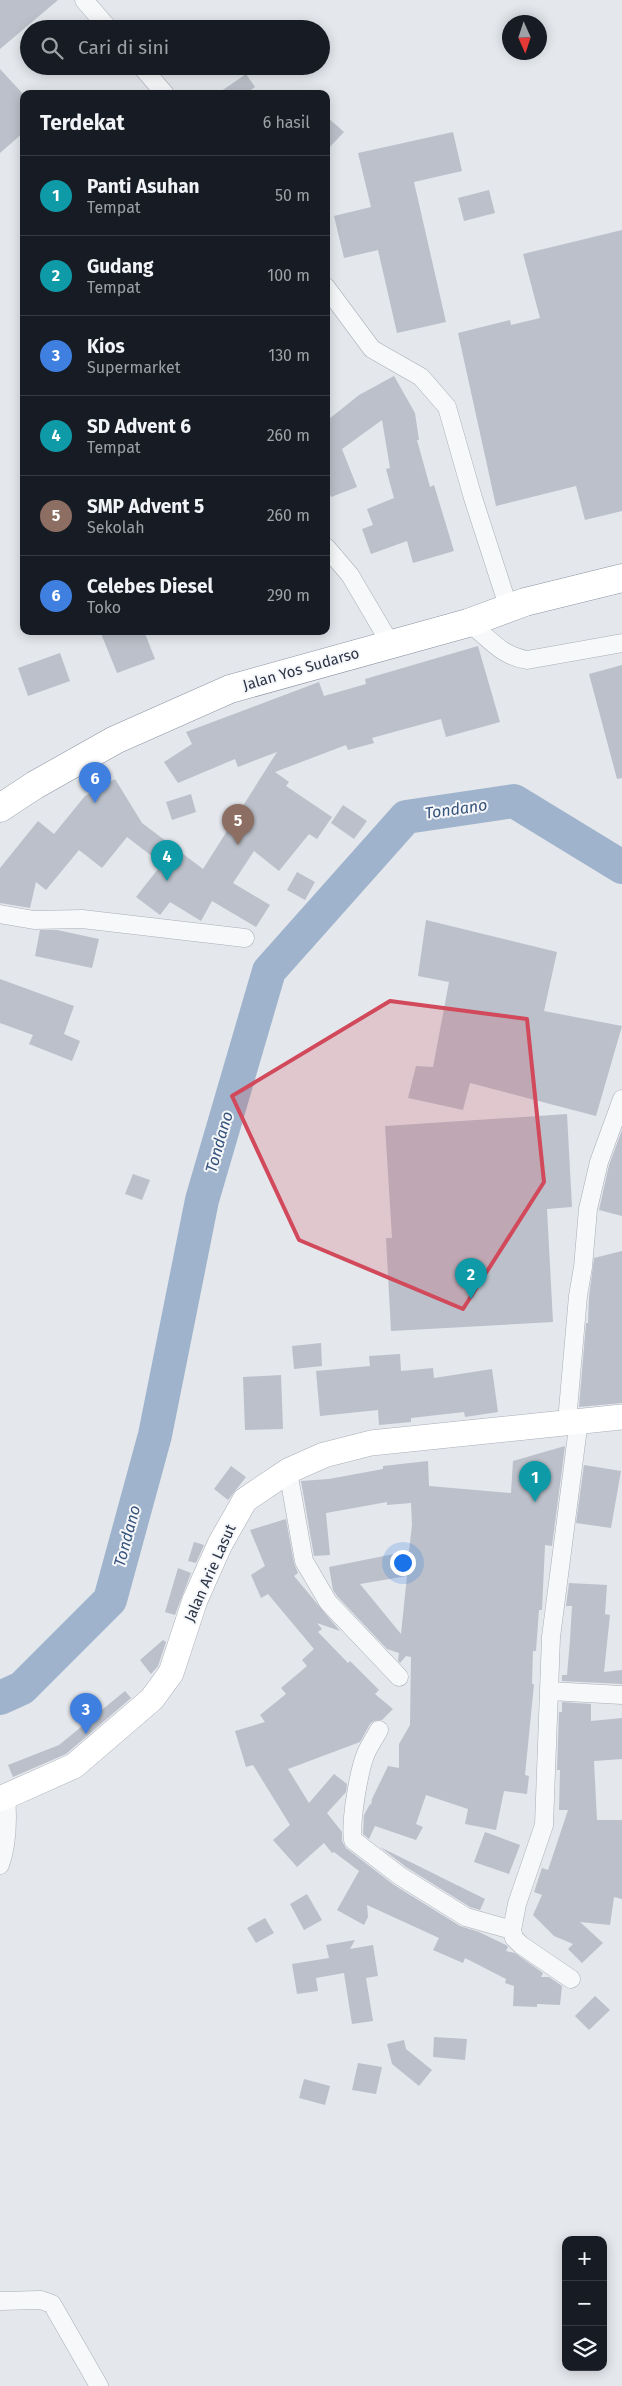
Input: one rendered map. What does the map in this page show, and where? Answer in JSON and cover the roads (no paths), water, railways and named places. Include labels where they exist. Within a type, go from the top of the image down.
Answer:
[{"type":"highway","name":"Jalan Yos Sudarso","points":[[0,808],[35,785],[115,740],[230,689],[390,643],[468,623],[525,602],[622,578]]},
{"type":"main road","name":"Jalan Arie Lasut","points":[[3,1798],[74,1766],[152,1699],[172,1673],[195,1600],[220,1544],[245,1500],[288,1471],[324,1454],[371,1443],[622,1417]]},
{"type":"street","points":[[84,0],[101,20]]},
{"type":"street","points":[[149,75],[162,90]]},
{"type":"street","points":[[330,292],[372,349],[421,377],[448,407],[473,498],[508,609]]},
{"type":"street","points":[[330,552],[350,575],[390,643]]},
{"type":"street","points":[[468,623],[482,632],[499,650],[513,658],[527,660],[622,643]]},
{"type":"street","points":[[0,914],[34,920],[82,919],[245,938]]},
{"type":"street","points":[[571,1979],[521,1945],[514,1938],[512,1930],[516,1904],[544,1824],[552,1637],[573,1421],[578,1296],[583,1268],[588,1209],[599,1162],[622,1099]]},
{"type":"street","points":[[288,1471],[304,1561],[328,1602],[399,1677]]},
{"type":"street","points":[[550,1691],[622,1695]]},
{"type":"street","points":[[379,1730],[366,1752],[351,1828],[353,1840],[400,1876],[466,1917],[512,1930]]},
{"type":"street","points":[[0,1865],[4,1852],[8,1820],[3,1798]]},
{"type":"street","points":[[0,2300],[41,2300],[52,2304],[99,2386]]},
{"type":"waterway","name":"Tondano","points":[[0,1698],[22,1688],[110,1600],[155,1435],[202,1200],[269,971],[406,817],[514,801],[622,867]]},
{"type":"place","name":"Celebes Diesel","points":[[95,803]]},
{"type":"place","name":"SMP Advent 5","points":[[238,845]]},
{"type":"place","name":"SD Advent 6","points":[[167,881]]},
{"type":"place","name":"Gudang","points":[[471,1299]]},
{"type":"place","name":"Panti Asuhan","points":[[535,1502]]},
{"type":"place","name":"Kios","points":[[86,1734]]}]
